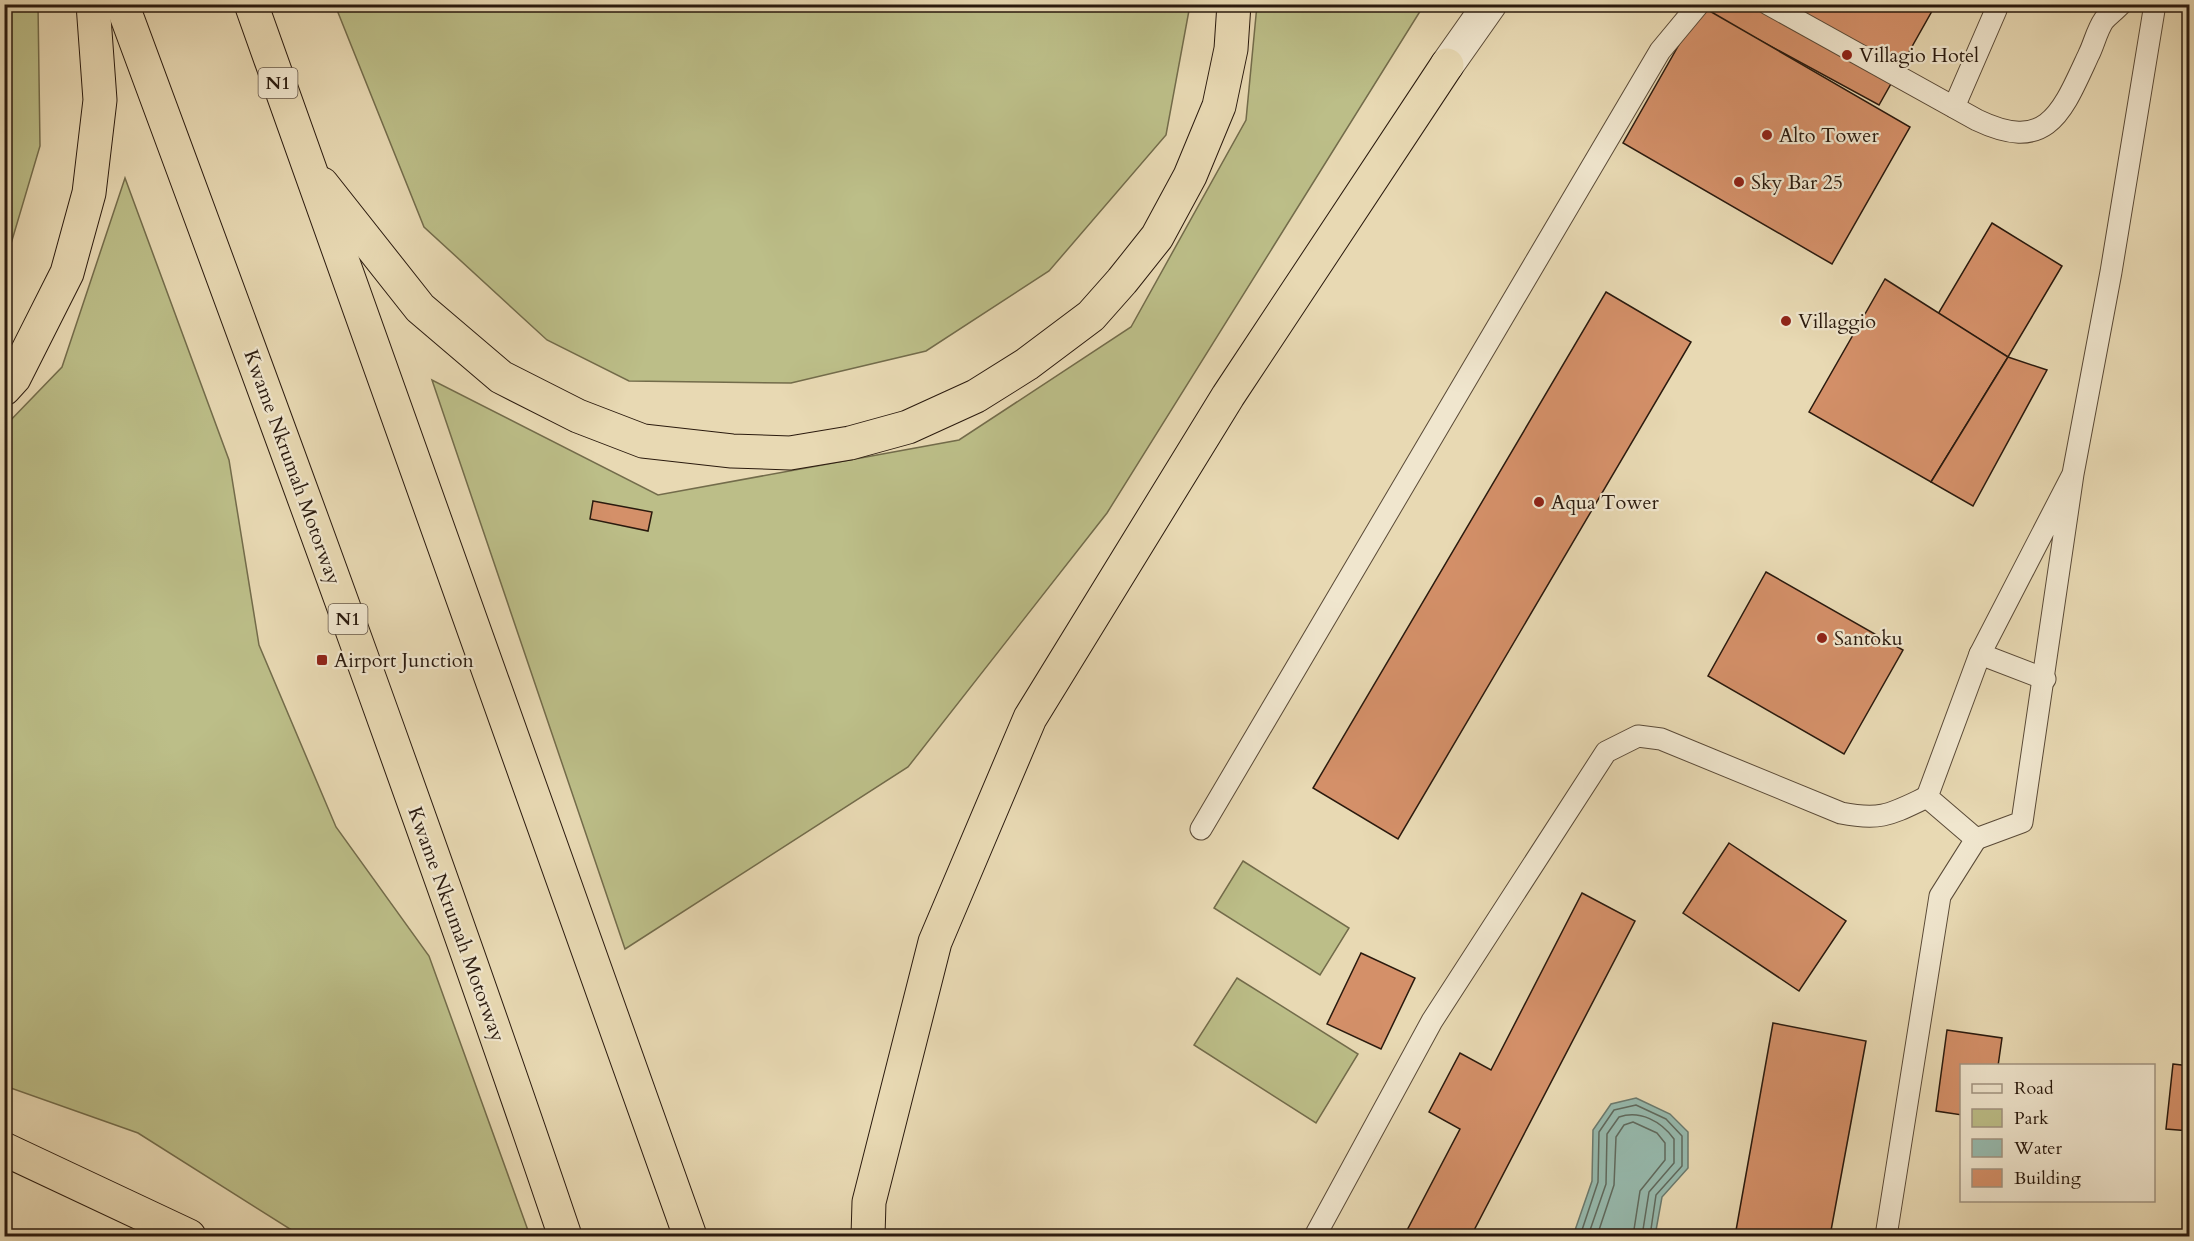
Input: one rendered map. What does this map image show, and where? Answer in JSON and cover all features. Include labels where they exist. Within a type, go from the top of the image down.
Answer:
[{"type":"highway","points":[[4,389],[14,378],[67,273],[89,193],[100,100],[93,4]]},
{"type":"highway","name":"Kwame Nkrumah Motorway","points":[[122,4],[309,511],[483,994],[565,1236]]},
{"type":"highway","name":"N1","points":[[251,4],[305,161],[690,1236]]},
{"type":"highway","points":[[305,161],[420,308],[501,377],[578,416],[643,441],[732,452],[790,453],[840,445],[908,427],[976,396],[1027,364],[1091,316],[1157,237],[1190,176],[1220,106],[1231,49],[1234,4]]},
{"type":"highway","points":[[868,1236],[869,1202],[934,942],[1030,718],[1228,396],[1447,65]]},
{"type":"highway","points":[[4,1149],[189,1236]]},
{"type":"street","points":[[1447,65],[1490,4]]},
{"type":"lane","points":[[1201,829],[1660,51],[1699,4]]},
{"type":"lane","points":[[1768,4],[1998,130],[2032,132],[2045,127],[2058,114],[2103,21],[2121,4]]},
{"type":"lane","points":[[1954,107],[1996,10],[1992,4]]},
{"type":"lane","points":[[1886,1236],[1940,896],[1976,839],[2022,822],[2045,678],[2073,474],[2111,272],[2155,4]]},
{"type":"lane","points":[[1315,1236],[1432,1021],[1606,752],[1638,736],[1661,739],[1841,813],[1866,818],[1885,817],[1927,797],[1980,654],[2073,474]]},
{"type":"lane","points":[[1980,654],[2045,678]]},
{"type":"lane","points":[[1927,797],[1976,839]]},
{"type":"green space","points":[[5,4],[38,5],[40,146],[5,264]]},
{"type":"green space","points":[[335,5],[1190,5],[1166,135],[1049,271],[926,351],[791,383],[629,381],[547,340],[424,227]]},
{"type":"green space","points":[[1257,5],[1424,5],[1107,513],[908,767],[625,949],[432,380],[658,495],[959,440],[1131,327],[1246,120]]},
{"type":"green space","points":[[125,178],[229,460],[259,645],[336,827],[429,956],[530,1236],[301,1236],[138,1133],[5,1086],[5,426],[62,367]]},
{"type":"green space","points":[[1243,861],[1349,928],[1320,975],[1214,908]]},
{"type":"green space","points":[[1237,978],[1358,1054],[1316,1123],[1194,1045]]},
{"type":"water","points":[[1636,1098],[1670,1114],[1688,1132],[1688,1168],[1662,1197],[1655,1236],[1573,1236],[1592,1181],[1593,1130],[1611,1104]]},
{"type":"building","name":"Villagio Hotel","points":[[1693,4],[1936,4],[1879,105]]},
{"type":"building","name":"Alto Tower","points":[[1701,6],[1910,127],[1832,264],[1623,143]]},
{"type":"building","points":[[1992,223],[2062,266],[2008,357],[1938,314]]},
{"type":"building","points":[[1885,279],[2008,357],[1931,482],[1809,412]]},
{"type":"building","name":"Aqua Tower","points":[[1606,292],[1691,342],[1398,839],[1313,788]]},
{"type":"building","points":[[2008,357],[2047,370],[1973,506],[1931,482]]},
{"type":"building","points":[[593,501],[652,512],[648,531],[590,519]]},
{"type":"building","points":[[1766,572],[1903,650],[1844,754],[1708,676]]},
{"type":"building","points":[[1729,843],[1846,921],[1799,991],[1683,913]]},
{"type":"building","points":[[1582,893],[1635,921],[1471,1236],[1404,1236],[1460,1129],[1429,1112],[1460,1053],[1491,1070]]},
{"type":"building","points":[[1361,953],[1415,978],[1381,1049],[1327,1024]]},
{"type":"building","points":[[1773,1023],[1866,1041],[1830,1236],[1735,1236]]},
{"type":"building","points":[[1947,1030],[2002,1038],[1998,1064],[1960,1064],[1960,1115],[1936,1111]]},
{"type":"building","points":[[2173,1064],[2190,1066],[2190,1131],[2166,1129]]},
{"type":"place","name":"Villagio Hotel","points":[[1847,55]]},
{"type":"place","name":"Alto Tower","points":[[1767,135]]},
{"type":"place","name":"Sky Bar 25","points":[[1739,182]]},
{"type":"place","name":"Villaggio","points":[[1786,321]]},
{"type":"place","name":"Aqua Tower","points":[[1539,502]]},
{"type":"place","name":"Santoku","points":[[1822,638]]},
{"type":"place","name":"Airport Junction","points":[[322,660]]}]
